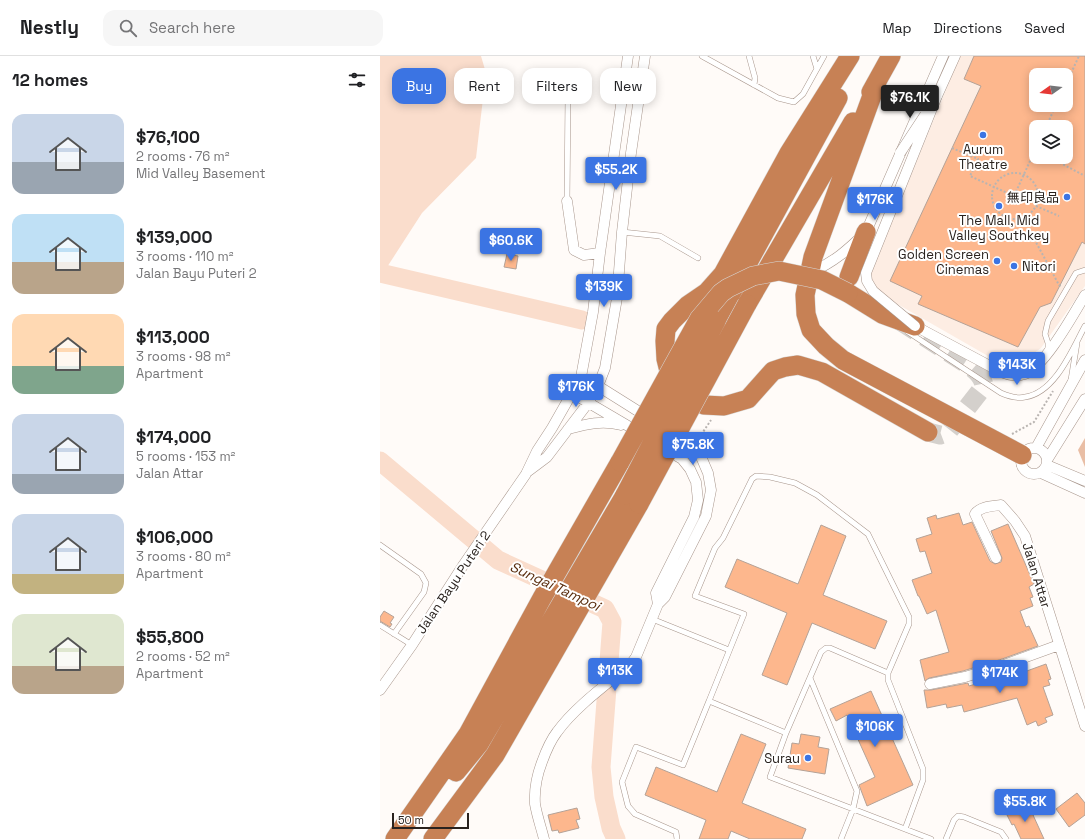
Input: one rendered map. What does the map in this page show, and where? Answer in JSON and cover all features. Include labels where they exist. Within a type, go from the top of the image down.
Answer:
[{"type":"highway","points":[[850,56],[789,154],[723,274],[707,292],[688,305],[666,329],[664,341],[666,359],[671,379],[685,396],[704,405],[724,406],[748,399],[773,371],[798,365],[822,372],[928,432]]},
{"type":"highway","points":[[403,839],[474,739],[625,495],[716,321],[861,56]]},
{"type":"highway","points":[[433,839],[495,755],[639,504],[747,304],[891,56]]},
{"type":"highway","points":[[877,82],[813,257],[805,295],[806,314],[811,330],[826,346],[843,360],[1024,451]]},
{"type":"highway","points":[[849,285],[866,232]]},
{"type":"highway","points":[[395,839],[474,739],[542,598],[620,462],[699,319],[721,293],[738,282],[752,276],[779,271],[849,285],[882,314],[915,326]]},
{"type":"street","name":"Jalan Bayu Puteri 2","points":[[380,690],[412,645],[464,564],[526,474],[537,451],[581,377],[593,312],[628,56]]},
{"type":"street","name":"Jalan Bayu Puteri 2","points":[[526,474],[547,457],[588,403],[598,386],[605,368],[617,298],[622,232],[631,152],[645,56]]},
{"type":"street","points":[[810,273],[825,266],[847,251],[866,232],[943,56]]},
{"type":"street","points":[[955,56],[937,96],[866,273],[867,281],[873,291],[915,326],[1001,372],[1013,376],[1025,374],[1035,367],[1065,328],[1085,295]]},
{"type":"street","points":[[900,153],[937,96]]},
{"type":"street","points":[[567,201],[574,250],[584,255],[600,253]]},
{"type":"street","points":[[1024,451],[1041,438],[1085,360]]},
{"type":"street","points":[[544,839],[535,802],[535,785],[539,769],[548,746],[556,732],[570,716],[631,664],[636,657],[658,604],[665,597],[706,516],[711,490],[708,474],[694,445],[581,377]]},
{"type":"street","points":[[572,393],[682,459],[690,469],[696,482],[698,500],[694,516],[656,593],[658,604]]},
{"type":"street","points":[[1041,438],[1025,447],[1020,463],[1024,471],[1033,475],[1045,466],[1085,399]]},
{"type":"street","points":[[568,429],[598,422],[611,422],[630,427]]},
{"type":"street","points":[[1024,451],[1044,452],[1045,466]]},
{"type":"street","points":[[1053,451],[1053,460],[1058,469]]},
{"type":"street","points":[[1045,466],[1058,469],[1085,481]]},
{"type":"street","points":[[1045,466],[1085,493]]},
{"type":"street","name":"Jalan Attar","points":[[996,558],[975,514],[978,510],[990,506],[1001,505],[1015,521],[1025,536],[1085,726]]},
{"type":"street","points":[[930,684],[965,677],[1004,665],[1059,645]]},
{"type":"lane","points":[[702,56],[778,98],[794,102],[803,94],[824,56]]},
{"type":"lane","points":[[749,56],[755,78],[754,85]]},
{"type":"lane","points":[[813,56],[817,69]]},
{"type":"lane","points":[[567,201],[568,104]]},
{"type":"lane","points":[[622,232],[660,236],[698,258]]},
{"type":"lane","points":[[1048,351],[1048,343],[1044,334],[1048,321],[1076,274],[1085,270]]},
{"type":"lane","points":[[882,314],[1001,393],[1012,397],[1024,398],[1039,393],[1050,383],[1058,373],[1085,326]]},
{"type":"lane","points":[[1069,387],[1078,338]]},
{"type":"lane","points":[[677,839],[676,832],[635,814],[628,806],[622,782],[636,747],[683,765],[744,614],[695,596],[715,548],[722,538],[749,483],[756,476],[770,477],[795,483],[817,495],[868,534],[909,617],[910,624],[888,673],[888,680],[923,769],[923,780],[906,828]]},
{"type":"lane","points":[[380,545],[421,574],[426,583],[424,592],[394,634]]},
{"type":"lane","points":[[652,619],[729,650]]},
{"type":"lane","points":[[380,625],[412,645]]},
{"type":"lane","points":[[888,673],[830,648],[826,648],[821,652],[786,733],[770,777],[906,828],[931,839]]},
{"type":"lane","points":[[810,678],[857,792],[853,809],[841,839]]},
{"type":"lane","points":[[709,701],[786,733]]},
{"type":"lane","points":[[946,839],[954,820],[958,816],[1001,832],[1006,839]]},
{"type":"path","points":[[1073,69],[1079,56]]},
{"type":"path","points":[[952,148],[978,159],[970,176],[1014,196],[1029,163]]},
{"type":"path","points":[[1062,164],[1085,176]]},
{"type":"path","points":[[1007,175],[1023,175],[1029,178],[1036,188],[1036,206],[1033,211],[1023,218],[1017,219],[1005,217],[996,210],[992,198],[994,186],[1001,178],[1007,175]]},
{"type":"path","points":[[1036,206],[1059,216]]},
{"type":"path","points":[[1023,218],[1059,285],[1067,289]]},
{"type":"shaded area","points":[[380,56],[481,56],[485,68],[454,68],[454,104],[482,104],[476,158],[422,213],[380,278]]},
{"type":"shaded area","name":"The Mall, Mid Valley Southkey","points":[[960,56],[1085,56],[1085,286],[1041,348],[1023,361],[995,360],[892,301],[877,289],[871,280],[870,274]]},
{"type":"shaded area","points":[[1085,438],[1085,467],[1078,450]]},
{"type":"building","name":"The Mall, Mid Valley Southkey","points":[[974,56],[1085,56],[1085,244],[1082,242],[1051,303],[1040,307],[1018,347],[918,304],[922,296],[890,281],[981,86],[964,79]]},
{"type":"building","points":[[507,254],[518,256],[516,269],[504,267]]},
{"type":"building","points":[[959,513],[963,525],[972,522],[990,561],[995,564],[1001,562],[1002,558],[991,531],[1008,524],[1034,584],[1029,587],[1033,597],[1030,598],[1033,606],[1020,611],[1026,627],[1029,626],[1038,646],[1002,659],[963,671],[929,678],[925,681],[920,660],[949,652],[936,610],[927,614],[912,580],[932,573],[925,551],[920,552],[916,539],[932,534],[927,518],[936,515],[937,519]]},
{"type":"building","points":[[821,525],[846,536],[823,595],[887,621],[875,649],[812,623],[787,685],[762,675],[787,613],[725,587],[737,559],[798,584]]},
{"type":"building","points":[[384,611],[394,617],[390,623],[392,624],[390,627],[380,621],[380,617]]},
{"type":"building","points":[[1046,664],[1051,679],[1048,680],[1050,685],[1043,687],[1053,715],[1045,718],[1047,722],[1038,726],[1036,721],[1027,725],[1017,698],[964,712],[962,705],[947,708],[946,704],[927,708],[924,690],[968,683],[969,686],[1023,670],[1024,672]]},
{"type":"building","points":[[871,691],[913,785],[867,806],[859,785],[875,777],[847,715],[836,721],[830,709]]},
{"type":"building","points":[[741,734],[766,744],[742,803],[806,829],[802,839],[750,839],[731,831],[728,839],[699,839],[706,820],[645,795],[656,767],[717,792]]},
{"type":"building","name":"Surau","points":[[801,734],[820,737],[818,747],[829,749],[825,774],[788,768],[792,743],[799,744]]},
{"type":"building","points":[[1077,793],[1085,803],[1085,815],[1069,827],[1056,809]]},
{"type":"building","points":[[1029,803],[1044,839],[1021,839],[1014,824],[1012,825],[1006,813]]},
{"type":"building","points":[[577,808],[580,819],[576,820],[579,828],[559,833],[558,830],[552,831],[548,815]]},
{"type":"waterway","points":[[380,273],[582,320]]},
{"type":"waterway","name":"Sungai Tampoi","points":[[380,461],[498,560],[605,609],[612,622],[601,767],[604,797],[611,828],[616,839]]},
{"type":"tunnel","points":[[900,321],[971,367],[983,380],[984,386],[948,432],[940,435],[928,432]]},
{"type":"place","name":"Aurum Theatre","points":[[983,135]]},
{"type":"place","name":"無印良品","points":[[1067,197]]},
{"type":"place","name":"The Mall, Mid Valley Southkey","points":[[999,206]]},
{"type":"place","name":"Golden Screen Cinemas","points":[[997,261]]},
{"type":"place","name":"Nitori","points":[[1014,266]]},
{"type":"place","name":"Surau","points":[[808,758]]}]
